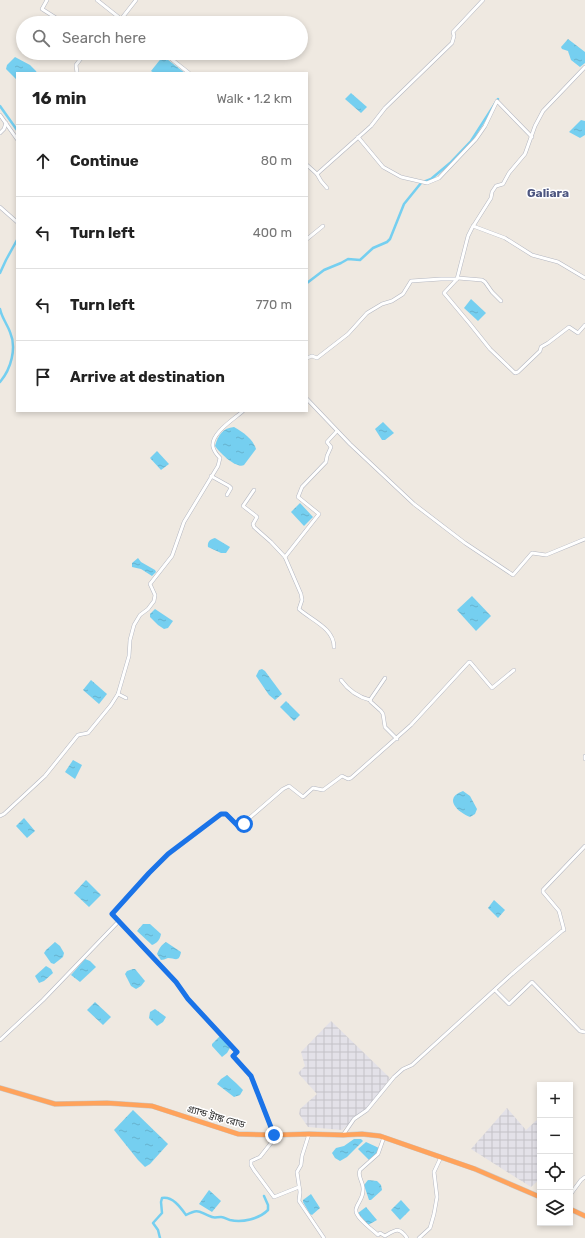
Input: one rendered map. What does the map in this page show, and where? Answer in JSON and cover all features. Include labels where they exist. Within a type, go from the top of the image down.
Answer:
[{"type":"highway","name":"গ্র্যান্ড ট্রাঙ্ক রোড","points":[[0,1088],[55,1104],[107,1103],[152,1106],[238,1134],[362,1134],[384,1137],[475,1169],[537,1196]]},
{"type":"highway","points":[[573,1210],[585,1216]]},
{"type":"street","points":[[47,0],[42,8],[54,16]]},
{"type":"street","points":[[97,0],[117,16]]},
{"type":"street","points":[[124,16],[136,0]]},
{"type":"street","points":[[317,174],[371,126],[385,108],[452,43],[454,36],[453,32],[482,0]]},
{"type":"street","points":[[77,72],[76,65],[79,60]]},
{"type":"street","points":[[173,60],[188,72]]},
{"type":"street","points":[[585,67],[543,111],[525,154],[509,173],[503,184],[496,186],[492,192],[491,198],[468,236],[458,278],[444,293],[484,342],[515,373],[518,372],[540,351],[541,347],[569,328],[578,333],[585,325]]},
{"type":"street","points":[[358,137],[383,166],[401,177],[426,183],[439,178],[445,169],[476,139],[485,126],[497,101],[532,137]]},
{"type":"street","points":[[0,115],[16,138]]},
{"type":"street","points":[[0,133],[4,129],[6,123]]},
{"type":"street","points":[[308,166],[317,174],[321,182],[327,188]]},
{"type":"street","points":[[0,207],[16,221]]},
{"type":"street","points":[[308,238],[323,226]]},
{"type":"street","points":[[473,226],[505,238],[532,255],[558,262],[585,278]]},
{"type":"street","points":[[308,358],[312,356],[317,358],[348,334],[367,313],[403,294],[411,281],[458,278],[482,280],[501,301]]},
{"type":"street","points":[[308,400],[337,431],[414,504],[465,543],[514,575],[532,553],[546,555],[585,539]]},
{"type":"street","points":[[0,816],[45,776],[78,735],[88,733],[118,694],[129,656],[130,640],[134,625],[140,615],[148,609],[154,601],[155,595],[150,584],[172,556],[184,522],[212,476],[220,458],[213,449],[216,435],[242,412]]},
{"type":"street","points":[[285,557],[304,531],[319,514],[298,497],[302,487],[326,462],[331,447],[327,442],[337,431]]},
{"type":"street","points":[[212,476],[231,488],[227,494]]},
{"type":"street","points":[[254,490],[243,506],[257,517],[254,527],[285,557],[301,594],[302,600],[298,607],[299,609],[320,624],[333,640],[334,647]]},
{"type":"street","points":[[299,1187],[274,1197],[251,1165],[252,1161],[260,1157],[274,1135],[251,1076],[233,1056],[237,1052],[188,999],[176,982],[112,914],[168,854],[221,814],[226,814],[239,827],[283,789],[289,786],[303,797],[314,788],[323,790],[342,776],[348,779],[351,778],[398,739],[469,662],[492,688],[514,670]]},
{"type":"street","points":[[370,700],[385,678]]},
{"type":"street","points":[[341,680],[350,691],[370,700],[370,702],[383,714],[385,727],[398,739]]},
{"type":"street","points":[[118,694],[126,698]]},
{"type":"street","points":[[343,1135],[354,1119],[367,1110],[394,1076],[403,1069],[412,1065],[564,930],[559,912],[543,890],[585,846]]},
{"type":"street","points":[[0,1040],[43,1000],[119,921]]},
{"type":"street","points":[[495,990],[509,1004],[532,982],[580,1031],[585,1032]]},
{"type":"street","points":[[309,1134],[302,1156],[301,1165],[297,1172],[299,1201],[324,1238]]},
{"type":"street","points":[[384,1137],[378,1154],[359,1173],[364,1189],[362,1200],[356,1209],[356,1212],[367,1226],[378,1235],[380,1233],[385,1236],[393,1230],[397,1230],[407,1238]]},
{"type":"street","points":[[421,1237],[430,1228],[434,1214],[437,1197],[434,1172],[441,1157]]},
{"type":"street","points":[[573,1191],[585,1177]]},
{"type":"shaded area","points":[[331,1021],[390,1078],[372,1103],[342,1130],[308,1127],[299,1114],[300,1109],[317,1094],[298,1073],[305,1066],[301,1052]]},
{"type":"shaded area","points":[[507,1108],[526,1130],[537,1120],[537,1182],[531,1187],[471,1149]]},
{"type":"water","points":[[568,39],[585,52],[585,63],[580,67],[571,60],[568,51],[562,49],[561,47]]},
{"type":"water","points":[[15,57],[16,60],[21,60],[30,65],[36,72],[16,72],[16,79],[6,69],[7,65]]},
{"type":"water","points":[[160,60],[168,60],[184,72],[152,72],[151,71]]},
{"type":"water","points":[[351,93],[367,107],[361,113],[345,99]]},
{"type":"water","points":[[581,120],[585,121],[585,135],[580,138],[569,132]]},
{"type":"water","points":[[471,299],[486,313],[478,321],[464,308]]},
{"type":"water","points":[[383,422],[394,433],[385,440],[382,440],[375,429]]},
{"type":"water","points":[[234,427],[250,439],[255,445],[256,449],[244,465],[241,466],[233,463],[215,446],[224,431]]},
{"type":"water","points":[[157,451],[169,464],[161,470],[150,458]]},
{"type":"water","points":[[300,503],[313,517],[304,526],[291,512]]},
{"type":"water","points":[[215,538],[230,547],[226,553],[221,553],[208,547],[209,541]]},
{"type":"water","points":[[138,558],[141,562],[155,570],[156,572],[152,576],[141,569],[132,567],[132,563]]},
{"type":"water","points":[[472,596],[491,616],[476,631],[457,610]]},
{"type":"water","points":[[155,609],[173,621],[168,628],[164,629],[150,617],[150,614]]},
{"type":"water","points":[[262,669],[282,694],[275,700],[269,695],[256,676],[259,670]]},
{"type":"water","points":[[91,680],[107,694],[99,704],[83,690]]},
{"type":"water","points":[[286,701],[300,715],[294,721],[280,707]]},
{"type":"water","points":[[73,760],[82,765],[75,779],[65,772]]},
{"type":"water","points":[[463,791],[470,796],[477,809],[475,814],[470,817],[461,812],[454,805],[454,797]]},
{"type":"water","points":[[24,818],[35,831],[27,838],[16,826]]},
{"type":"water","points":[[86,880],[101,895],[89,907],[74,893]]},
{"type":"water","points":[[494,900],[505,910],[498,918],[488,908]]},
{"type":"water","points":[[143,924],[150,924],[161,934],[159,940],[152,945],[137,931]]},
{"type":"water","points":[[55,942],[60,946],[64,953],[63,957],[54,964],[51,963],[44,953]]},
{"type":"water","points":[[166,942],[181,952],[178,959],[168,958],[161,960],[157,954],[160,947]]},
{"type":"water","points":[[85,959],[90,961],[96,967],[80,982],[71,975]]},
{"type":"water","points":[[46,966],[51,969],[53,973],[44,981],[39,983],[35,976]]},
{"type":"water","points":[[135,969],[145,981],[136,989],[131,986],[125,974],[127,971]]},
{"type":"water","points":[[95,1002],[111,1017],[103,1025],[87,1010]]},
{"type":"water","points":[[155,1009],[166,1017],[163,1022],[157,1026],[149,1018],[150,1012]]},
{"type":"water","points":[[220,1036],[230,1048],[222,1057],[212,1046],[212,1044]]},
{"type":"water","points":[[227,1075],[243,1090],[240,1095],[234,1097],[217,1084]]},
{"type":"water","points":[[133,1110],[168,1144],[150,1164],[145,1167],[114,1130]]},
{"type":"water","points":[[354,1139],[361,1139],[363,1141],[347,1157],[340,1161],[335,1158],[332,1153],[336,1148],[344,1146]]},
{"type":"water","points":[[366,1142],[379,1148],[378,1153],[370,1161],[358,1149]]},
{"type":"water","points":[[368,1180],[377,1181],[381,1185],[382,1190],[371,1200],[369,1200],[364,1185]]},
{"type":"water","points":[[209,1190],[221,1201],[212,1212],[199,1204]]},
{"type":"water","points":[[311,1194],[320,1208],[312,1215],[303,1202],[303,1200]]},
{"type":"water","points":[[401,1200],[410,1210],[400,1220],[391,1210]]},
{"type":"water","points":[[366,1207],[377,1220],[368,1225],[358,1213]]},
{"type":"waterway","points":[[308,282],[324,270],[348,259],[360,260],[373,248],[387,242],[390,239],[404,204],[421,183],[431,179],[450,163],[471,141],[498,99]]},
{"type":"waterway","points":[[0,106],[16,129]]},
{"type":"waterway","points":[[0,273],[16,242]]},
{"type":"waterway","points":[[0,309],[10,332],[13,345],[10,365],[0,382]]},
{"type":"waterway","points":[[160,1238],[158,1230],[153,1223],[162,1213],[162,1198],[173,1201],[186,1215],[197,1211],[213,1217],[222,1217],[240,1221],[250,1220],[260,1216],[268,1210],[268,1205],[264,1196]]},
{"type":"district","name":"Galiara","points":[[548,193]]},
{"type":"route","points":[[244,824],[239,827],[226,814],[221,814],[168,854],[112,914],[148,951],[176,982],[188,999],[237,1052],[233,1056],[251,1076],[274,1135]]}]
